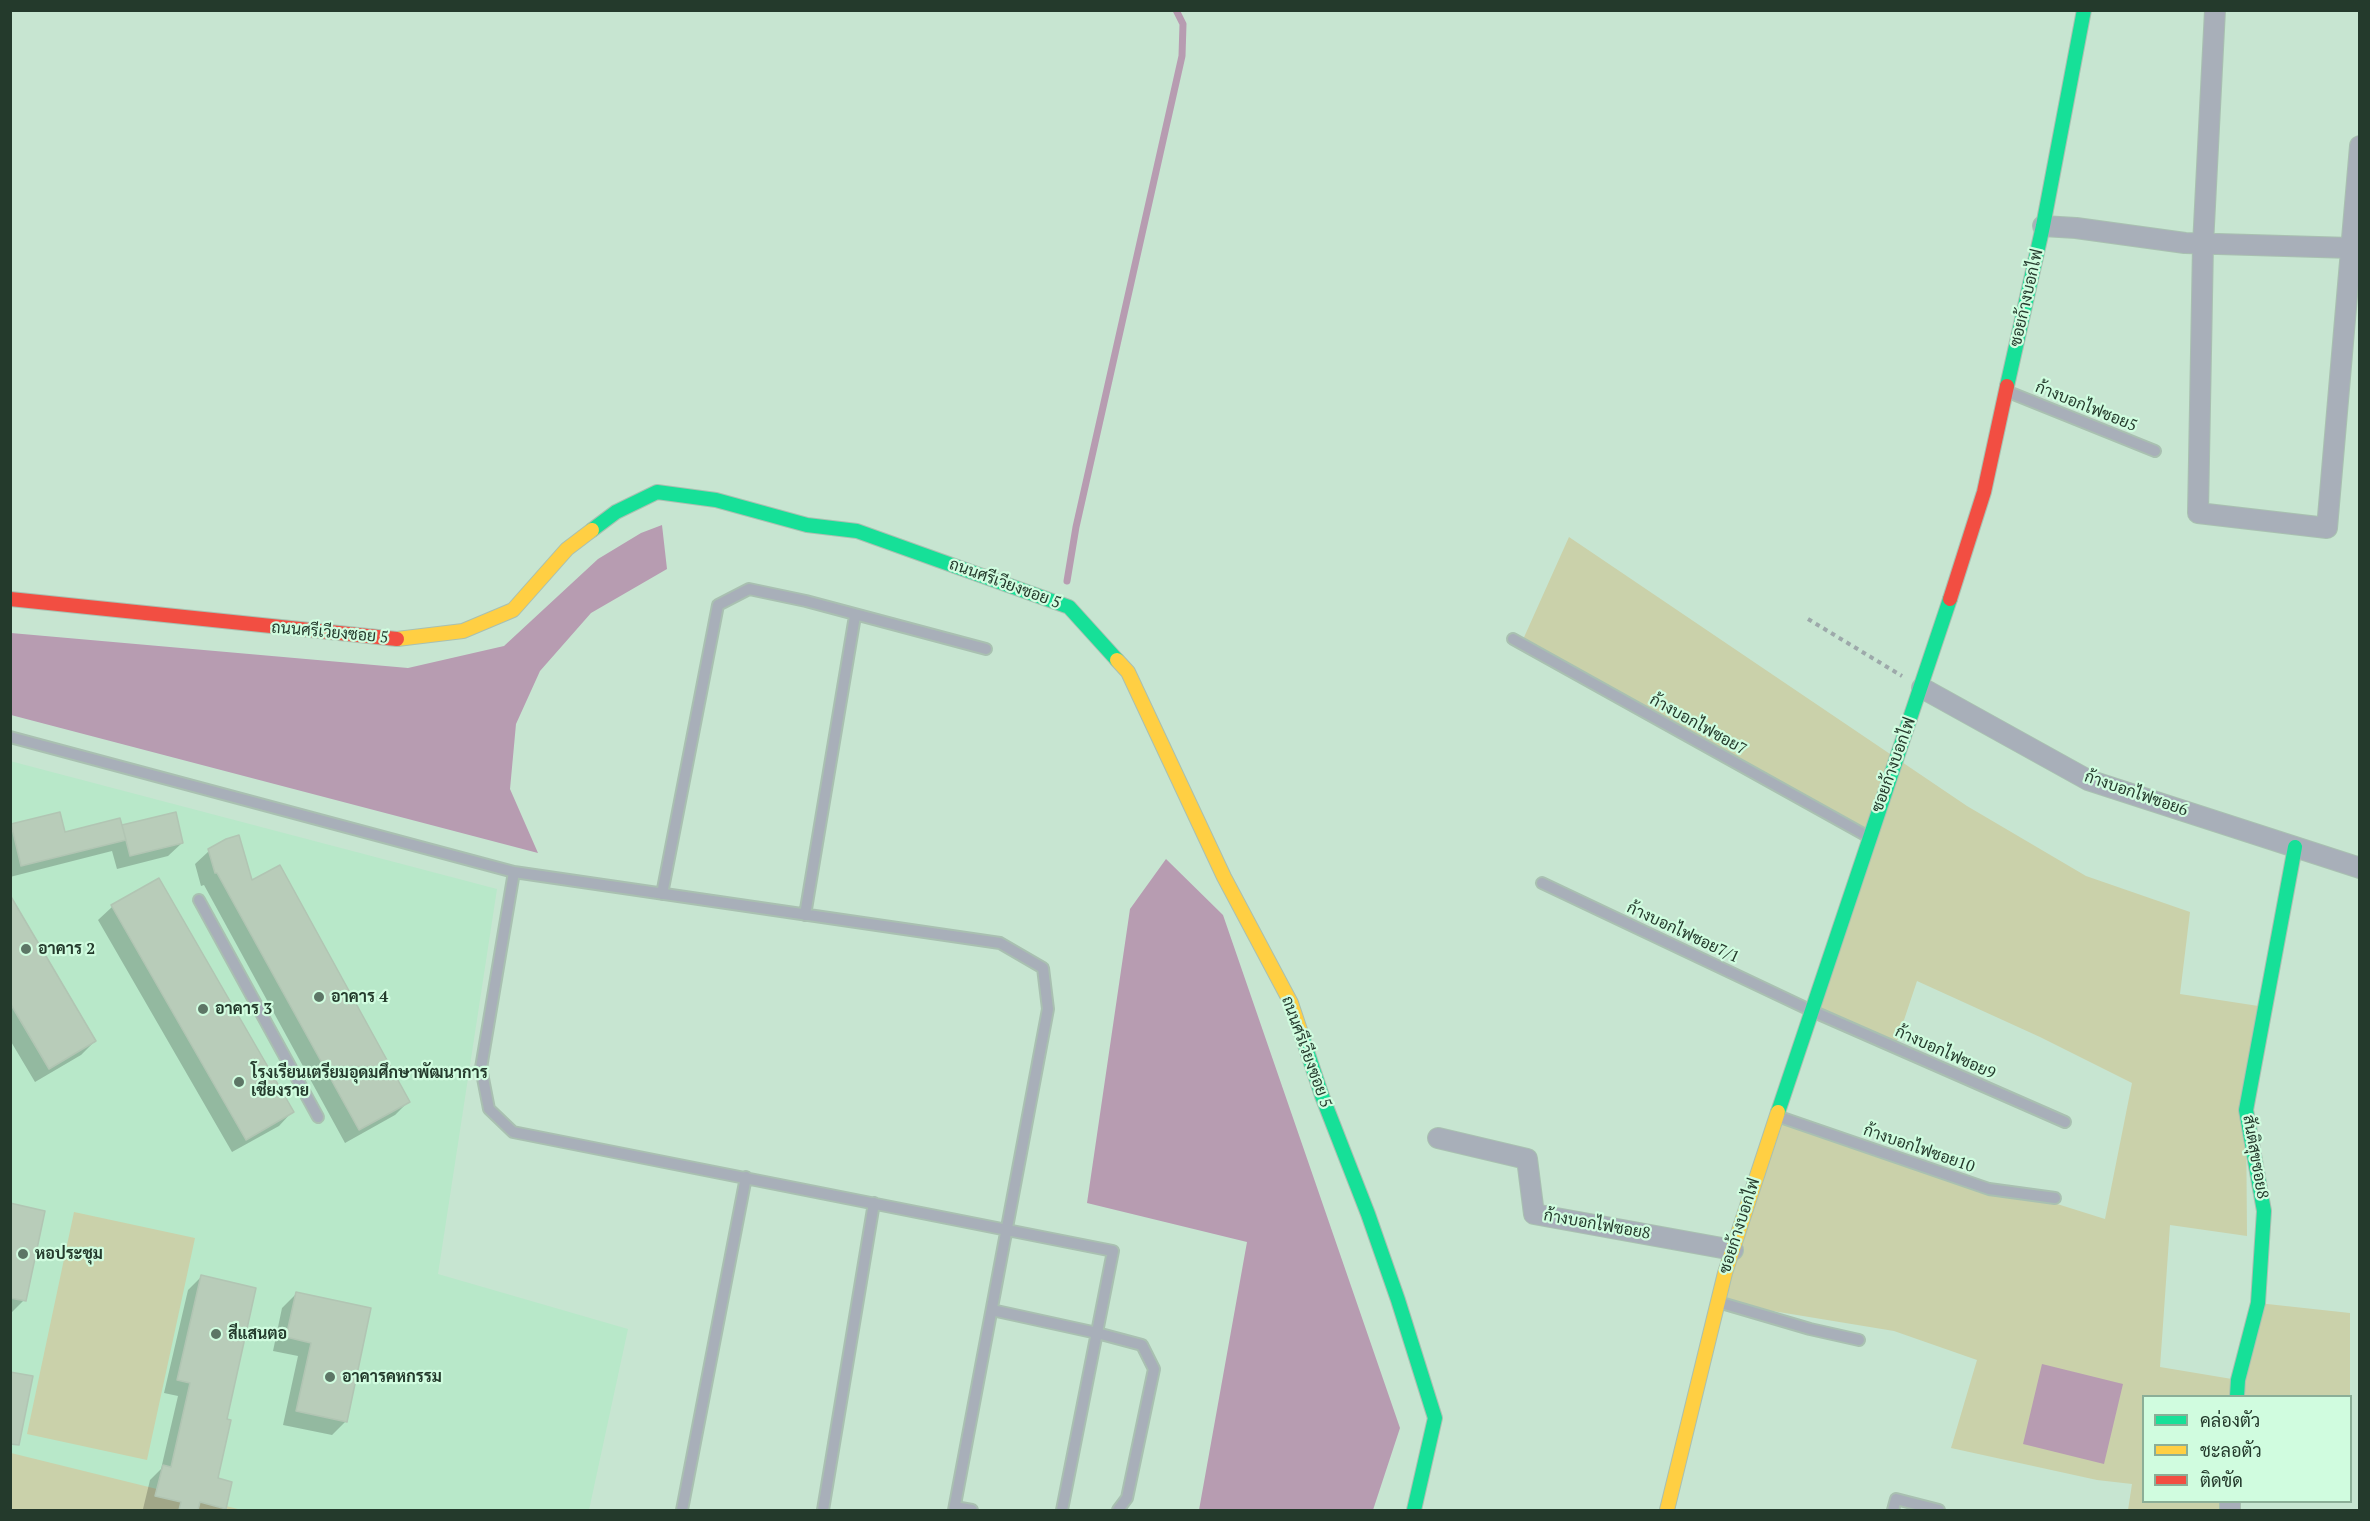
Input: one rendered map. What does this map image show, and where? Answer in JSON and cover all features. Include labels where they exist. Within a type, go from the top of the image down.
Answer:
[{"type":"street","name":"ซอยก้างบอกไฟ","points":[[1667,1510],[1732,1250],[1869,837],[1922,688],[1984,492],[2043,226],[2084,10]]},
{"type":"street","points":[[2215,10],[2203,245],[2198,513],[2327,528],[2360,146]]},
{"type":"street","points":[[2043,226],[2076,228],[2203,245],[2351,248]]},
{"type":"street","name":"ถนนศรีเวียงซอย 5","points":[[10,599],[391,640],[463,631],[513,610],[567,549],[616,512],[657,492],[716,500],[807,525],[857,531],[1070,607],[1128,672],[1224,877],[1291,1003],[1322,1096],[1391,1278],[1435,1418],[1414,1510]]},
{"type":"street","name":"ก้างบอกไฟซอย6","points":[[1922,688],[2088,780],[2360,868]]},
{"type":"street","name":"สันติสุขซอย8","points":[[2237,1395],[2238,1380],[2258,1303],[2265,1211],[2246,1110],[2295,847]]},
{"type":"street","name":"ก้างบอกไฟซอย8","points":[[1438,1138],[1527,1159],[1534,1214],[1732,1250]]},
{"type":"lane","name":"ก้างบอกไฟซอย5","points":[[2006,391],[2156,451]]},
{"type":"lane","points":[[662,894],[718,605],[749,589],[806,601],[986,650]]},
{"type":"lane","points":[[805,915],[855,616]]},
{"type":"lane","name":"ก้างบอกไฟซอย7","points":[[1513,639],[1869,837]]},
{"type":"lane","points":[[10,737],[514,872],[1000,943],[1042,968],[1048,1009],[954,1509],[972,1510]]},
{"type":"lane","points":[[514,872],[481,1068],[489,1109],[513,1132],[1007,1228],[1113,1251],[1062,1510]]},
{"type":"lane","name":"ก้างบอกไฟซอย7/1","points":[[1542,883],[1812,1011]]},
{"type":"lane","points":[[199,900],[318,1117]]},
{"type":"lane","name":"ก้างบอกไฟซอย9","points":[[1812,1011],[2066,1122]]},
{"type":"lane","name":"ก้างบอกไฟซอย10","points":[[1777,1116],[1989,1189],[2055,1198]]},
{"type":"lane","points":[[682,1510],[746,1178]]},
{"type":"lane","points":[[823,1510],[874,1203]]},
{"type":"lane","points":[[1718,1302],[1810,1329],[1859,1340]]},
{"type":"lane","points":[[992,1310],[1142,1345],[1154,1369],[1126,1498],[1118,1510]]},
{"type":"lane","points":[[1893,1510],[1896,1499],[1939,1510]]},
{"type":"path","points":[[1808,619],[1922,688]]},
{"type":"shaded area","points":[[662,525],[667,569],[591,613],[540,671],[516,724],[510,789],[538,853],[11,715],[11,633],[408,668],[504,646],[598,559],[641,533]]},
{"type":"shaded area","points":[[1569,537],[1967,806],[2086,876],[2190,912],[2180,994],[2265,1007],[2246,1110],[2247,1236],[2170,1225],[2160,1367],[2238,1380],[2258,1303],[2350,1313],[2350,1395],[2142,1395],[2142,1503],[2230,1503],[2230,1510],[2128,1510],[2132,1484],[2097,1480],[1951,1448],[1977,1360],[1894,1331],[1718,1302],[1777,1116],[2105,1219],[2132,1083],[2040,1037],[1917,981],[1895,1047],[1812,1011],[1869,837],[1521,644]]},
{"type":"shaded area","name":"โรงเรียนเตรียมอุดมศึกษาพัฒนาการ เชียงราย","points":[[10,761],[497,889],[438,1274],[628,1329],[589,1510],[11,1510]]},
{"type":"shaded area","points":[[1166,859],[1223,915],[1400,1428],[1373,1510],[1199,1510],[1247,1242],[1087,1203],[1130,909]]},
{"type":"shaded area","points":[[74,1212],[195,1238],[147,1460],[27,1434]]},
{"type":"shaded area","points":[[2042,1364],[2123,1384],[2104,1464],[2023,1444]]},
{"type":"shaded area","points":[[11,1453],[242,1510],[11,1510]]},
{"type":"building","points":[[60,812],[65,832],[120,818],[126,840],[21,866],[11,824]]},
{"type":"building","points":[[176,812],[183,843],[130,856],[122,825]]},
{"type":"building","name":"อาคาร 4","points":[[239,835],[252,880],[280,865],[410,1102],[359,1130],[215,873],[208,849]]},
{"type":"building","name":"อาคาร 3","points":[[159,878],[294,1112],[246,1140],[111,905]]},
{"type":"building","name":"อาคาร 2","points":[[10,895],[96,1041],[49,1069],[10,1003]]},
{"type":"building","name":"หอประชุม","points":[[10,1203],[45,1211],[26,1301],[10,1298]]},
{"type":"building","points":[[201,1275],[256,1288],[227,1419],[231,1420],[218,1478],[232,1482],[226,1509],[200,1502],[198,1510],[179,1510],[181,1502],[155,1496],[163,1465],[171,1467],[190,1383],[177,1380]]},
{"type":"building","name":"อาคารคหกรรม","points":[[296,1292],[371,1308],[347,1422],[296,1411],[311,1343],[286,1337]]},
{"type":"building","points":[[10,1372],[33,1376],[19,1445],[10,1444]]},
{"type":"waterway","points":[[1067,581],[1076,527],[1182,56],[1183,24],[1176,10]]},
{"type":"traffic: fast","points":[[2007,386],[2043,226],[2084,10]]},
{"type":"traffic: fast","points":[[592,530],[616,512],[657,492],[716,500],[807,525],[857,531],[1069,607],[1117,660]]},
{"type":"traffic: fast","points":[[1778,1112],[1950,599]]},
{"type":"traffic: fast","points":[[2237,1395],[2238,1380],[2258,1303],[2264,1211],[2246,1110],[2295,847]]},
{"type":"traffic: fast","points":[[1301,1033],[1398,1300],[1435,1418],[1414,1510]]},
{"type":"traffic: slow","points":[[397,639],[463,631],[513,610],[567,549],[592,530]]},
{"type":"traffic: slow","points":[[1117,660],[1128,672],[1224,877],[1291,1003],[1301,1033]]},
{"type":"traffic: slow","points":[[1667,1510],[1725,1273],[1778,1112]]},
{"type":"traffic: jam","points":[[1950,599],[1984,492],[2007,386]]},
{"type":"traffic: jam","points":[[10,599],[397,639]]},
{"type":"place","name":"อาคาร 2","points":[[26,949]]},
{"type":"place","name":"อาคาร 4","points":[[319,997]]},
{"type":"place","name":"อาคาร 3","points":[[203,1009]]},
{"type":"place","name":"โรงเรียนเตรียมอุดมศึกษาพัฒนาการ เชียงราย","points":[[239,1082]]},
{"type":"place","name":"หอประชุม","points":[[23,1254]]},
{"type":"place","name":"สีแสนตอ","points":[[216,1334]]},
{"type":"place","name":"อาคารคหกรรม","points":[[330,1377]]}]
